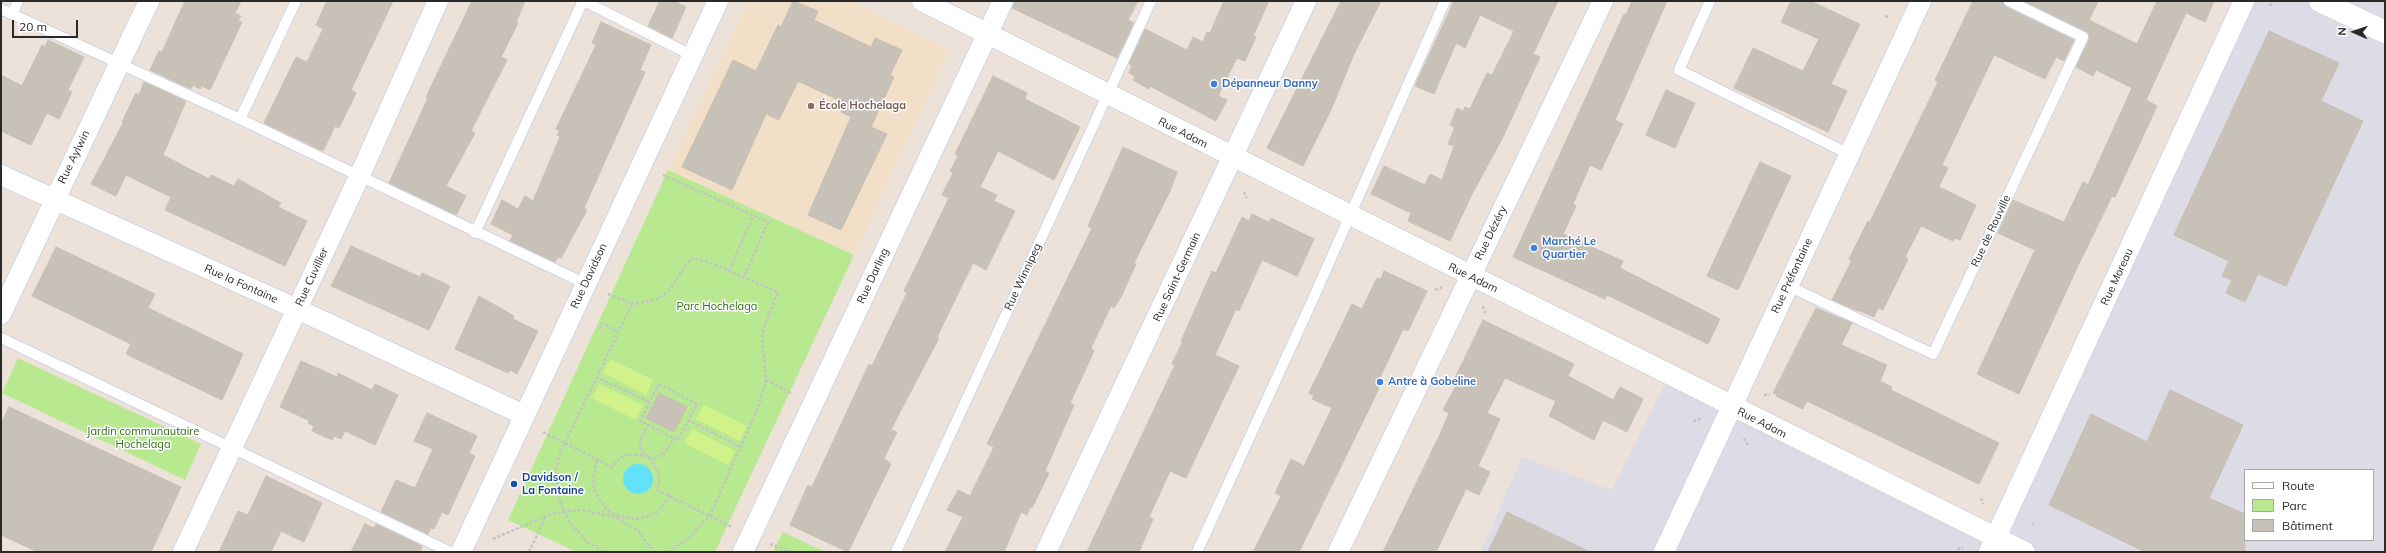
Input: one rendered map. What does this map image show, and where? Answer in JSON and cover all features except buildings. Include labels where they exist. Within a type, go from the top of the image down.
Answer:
[{"type":"street","name":"Rue Aylwin","points":[[1,314],[149,1]]},
{"type":"street","name":"Rue Cuvillier","points":[[183,552],[359,176],[438,1]]},
{"type":"street","name":"Rue Davidson","points":[[461,552],[718,1]]},
{"type":"street","name":"Rue Adam","points":[[922,1],[1731,407],[1992,545],[2025,552]]},
{"type":"street","name":"Rue Darling","points":[[743,552],[1003,1]]},
{"type":"street","name":"Rue Saint-Germain","points":[[1046,552],[1306,1]]},
{"type":"street","name":"Rue Dézéry","points":[[1338,552],[1602,1]]},
{"type":"street","name":"Rue Moreau","points":[[1992,545],[2244,1]]},
{"type":"street","points":[[2320,1],[2385,32]]},
{"type":"street","name":"Rue Préfontaine","points":[[1664,552],[1849,154],[1917,2]]},
{"type":"street","name":"Rue la Fontaine","points":[[1,175],[54,201],[297,309],[524,415]]},
{"type":"lane","points":[[12,14],[18,1]]},
{"type":"lane","points":[[240,119],[296,1]]},
{"type":"lane","points":[[475,233],[583,1],[693,56]]},
{"type":"lane","name":"Rue Winnipeg","points":[[896,552],[1151,1]]},
{"type":"lane","points":[[1197,552],[1350,216],[1445,1]]},
{"type":"lane","points":[[1710,1],[1679,70],[1849,154]]},
{"type":"lane","name":"Rue de Rouville","points":[[1788,286],[1933,354],[2083,37],[2010,1]]},
{"type":"lane","points":[[1,9],[240,119],[475,233],[586,284]]},
{"type":"lane","points":[[1,338],[450,552]]},
{"type":"path","points":[[663,176],[768,222],[744,278]]},
{"type":"path","points":[[1244,192],[1247,198]]},
{"type":"path","points":[[728,271],[753,216]]},
{"type":"path","points":[[608,294],[632,304],[655,300],[668,292],[691,258],[706,261],[778,292],[764,327],[762,339],[766,380],[762,399],[742,448],[710,515],[689,538],[668,552]]},
{"type":"path","points":[[1435,290],[1442,287]]},
{"type":"path","points":[[603,552],[586,541],[563,511],[558,497],[556,469],[558,459],[632,304]]},
{"type":"path","points":[[1483,306],[1485,313]]},
{"type":"path","points":[[600,329],[602,324],[619,332]]},
{"type":"path","points":[[596,377],[650,402]]},
{"type":"path","points":[[766,380],[793,394]]},
{"type":"path","points":[[659,384],[696,404],[688,420],[678,440],[640,421],[659,384]]},
{"type":"path","points":[[1764,396],[1770,394]]},
{"type":"path","points":[[1693,421],[1704,418]]},
{"type":"path","points":[[688,420],[742,448]]},
{"type":"path","points":[[648,425],[640,446],[658,471],[657,490],[736,529]]},
{"type":"path","points":[[542,432],[566,442],[612,467],[621,457],[628,454],[660,456],[665,453],[674,438]]},
{"type":"path","points":[[1744,438],[1748,445]]},
{"type":"path","points":[[597,460],[593,479],[600,502],[615,516],[638,531],[654,552]]},
{"type":"path","points":[[493,539],[546,516],[563,511],[594,511],[627,519],[648,516],[657,512],[671,496]]},
{"type":"path","points":[[1981,498],[1983,504]]},
{"type":"path","points":[[529,552],[546,516]]},
{"type":"path","points":[[764,542],[792,552]]},
{"type":"path","points":[[1957,549],[1963,548]]},
{"type":"shaded area","name":"École Hochelaga","points":[[748,1],[852,1],[950,50],[854,255],[668,170]]},
{"type":"shaded area","points":[[2246,1],[2385,1],[2385,552],[1481,552],[1522,457],[1612,490],[1669,376],[1995,538]]},
{"type":"green space","name":"Parc Hochelaga","points":[[668,170],[854,255],[715,552],[577,552],[508,520]]},
{"type":"green space","name":"Jardin communautaire Hochelaga","points":[[18,358],[201,444],[185,480],[2,393]]},
{"type":"green space","points":[[610,359],[653,380],[646,395],[603,373]]},
{"type":"green space","points":[[599,384],[643,405],[636,420],[592,398]]},
{"type":"green space","points":[[704,405],[747,426],[740,441],[696,419]]},
{"type":"green space","points":[[692,429],[735,451],[728,465],[684,443]]},
{"type":"green space","points":[[783,532],[825,552],[773,552]]},
{"type":"water","points":[[638,464],[649,468],[653,479],[649,490],[638,494],[627,490],[623,479],[627,468]]},
{"type":"place","name":"Dépanneur Danny","points":[[1214,84]]},
{"type":"place","name":"École Hochelaga","points":[[811,106]]},
{"type":"place","name":"Marché Le Quartier","points":[[1534,248]]},
{"type":"place","name":"Antre à Gobeline","points":[[1380,382]]},
{"type":"place","name":"Davidson / La Fontaine","points":[[514,484]]}]
